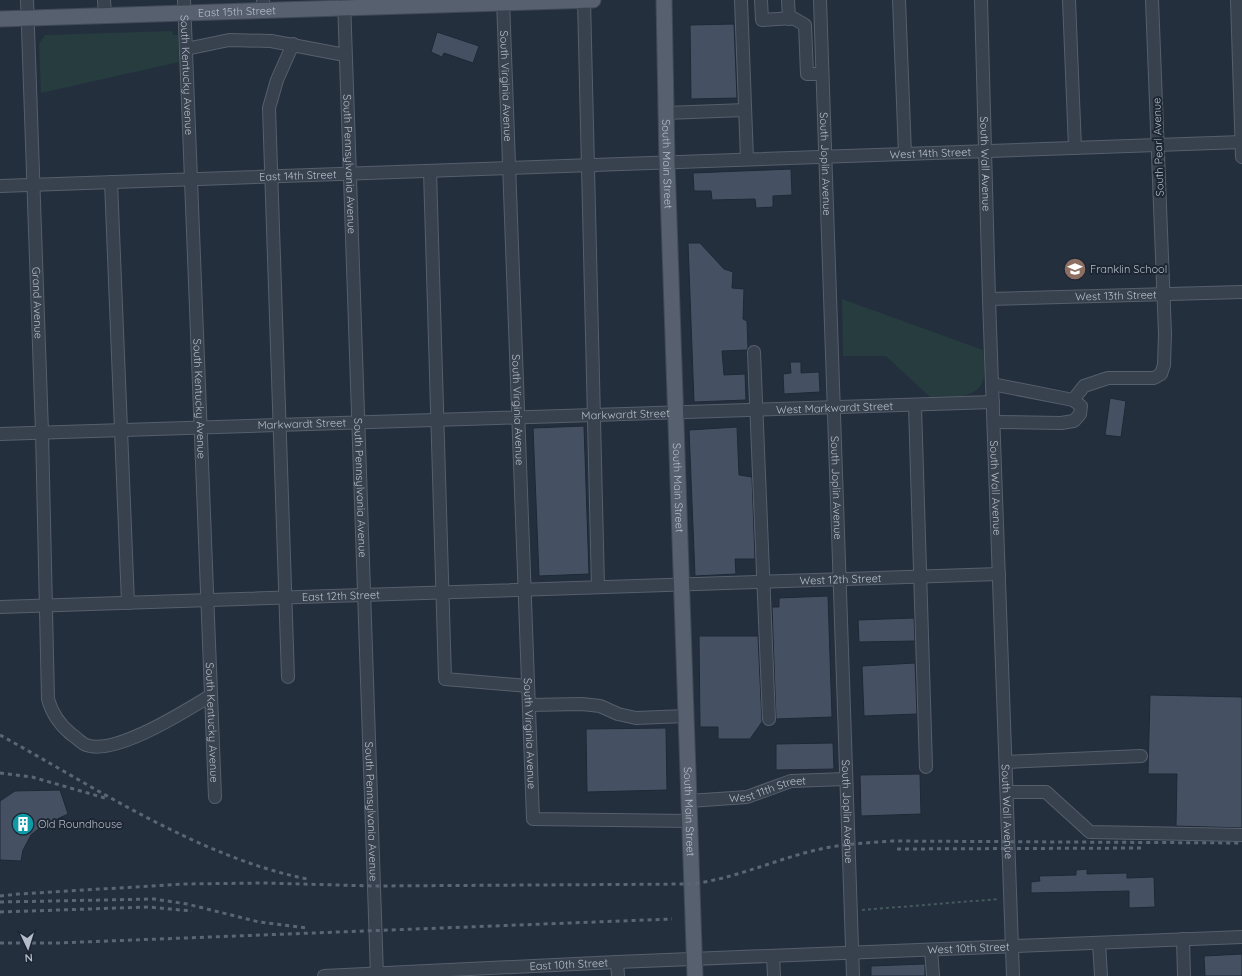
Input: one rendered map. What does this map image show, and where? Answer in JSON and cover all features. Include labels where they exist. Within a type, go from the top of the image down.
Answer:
[{"type":"main road","name":"East 15th Street","points":[[0,19],[104,15],[184,7],[593,0]]},
{"type":"main road","name":"South Main Street","points":[[664,0],[667,162],[695,976]]},
{"type":"street","name":"Grand Avenue","points":[[27,0],[42,432],[47,688],[51,710],[64,728],[86,745],[108,746],[126,741],[210,696]]},
{"type":"street","points":[[104,0],[104,15]]},
{"type":"street","points":[[584,0],[598,587]]},
{"type":"street","points":[[741,0],[747,159]]},
{"type":"street","points":[[761,0],[762,20],[793,18],[805,25],[821,24]]},
{"type":"street","points":[[788,0],[789,19]]},
{"type":"street","name":"South Joplin Avenue","points":[[820,0],[853,976]]},
{"type":"street","points":[[899,0],[905,154]]},
{"type":"street","name":"South Wall Avenue","points":[[981,0],[992,384],[1013,976]]},
{"type":"street","points":[[1069,0],[1075,148]]},
{"type":"street","name":"South Pearl Avenue","points":[[1073,400],[1084,386],[1108,378],[1154,378],[1161,374],[1164,365],[1166,334],[1152,0]]},
{"type":"street","points":[[1237,0],[1242,157]]},
{"type":"street","name":"South Virginia Avenue","points":[[503,2],[517,418],[533,819],[690,821]]},
{"type":"street","name":"South Pennsylvania Avenue","points":[[344,4],[377,974]]},
{"type":"street","name":"South Kentucky Avenue","points":[[184,7],[192,179],[210,696],[215,797]]},
{"type":"street","points":[[805,25],[807,74],[822,74]]},
{"type":"street","points":[[186,49],[229,40],[270,41],[293,44],[345,55]]},
{"type":"street","points":[[288,677],[269,108],[277,80],[293,44]]},
{"type":"street","points":[[666,112],[745,110]]},
{"type":"street","name":"West 14th Street","points":[[667,162],[1242,142]]},
{"type":"street","name":"East 14th Street","points":[[0,186],[667,162]]},
{"type":"street","points":[[430,171],[445,679],[528,686]]},
{"type":"street","points":[[111,182],[128,603]]},
{"type":"street","name":"West 13th Street","points":[[990,299],[1242,292]]},
{"type":"street","points":[[754,352],[764,582],[768,719]]},
{"type":"street","points":[[992,384],[1073,400],[1081,406],[1080,414],[1074,421],[1061,423],[994,422]]},
{"type":"street","name":"West Markwardt Street","points":[[676,414],[993,402]]},
{"type":"street","points":[[915,406],[926,767]]},
{"type":"street","name":"Markwardt Street","points":[[0,434],[279,424],[676,414]]},
{"type":"street","name":"West 12th Street","points":[[682,585],[999,574]]},
{"type":"street","name":"East 12th Street","points":[[0,607],[682,585]]},
{"type":"street","points":[[529,705],[582,704],[600,706],[618,714],[636,718],[686,716]]},
{"type":"street","points":[[1006,762],[1141,756]]},
{"type":"street","name":"West 11th Street","points":[[689,801],[747,797],[791,781],[846,779]]},
{"type":"street","points":[[1007,792],[1046,792],[1090,832],[1242,835]]},
{"type":"street","name":"West 10th Street","points":[[694,959],[1242,937]]},
{"type":"street","points":[[1183,939],[1184,976]]},
{"type":"street","points":[[1100,943],[1101,976]]},
{"type":"street","points":[[931,950],[933,976]]},
{"type":"street","points":[[773,956],[774,976]]},
{"type":"street","name":"East 10th Street","points":[[324,976],[537,971],[617,962],[694,959]]},
{"type":"street","points":[[617,962],[618,976]]},
{"type":"path","points":[[851,911],[1010,898]]},
{"type":"green space","points":[[172,31],[173,35],[178,35],[179,62],[41,93],[39,44],[45,35]]},
{"type":"green space","points":[[842,299],[983,350],[983,381],[974,392],[967,395],[930,397],[886,356],[843,356]]},
{"type":"building","points":[[734,24],[737,98],[691,99],[690,25]]},
{"type":"building","points":[[437,32],[479,46],[473,63],[444,53],[442,57],[431,52]]},
{"type":"building","points":[[791,169],[792,195],[773,196],[773,207],[756,208],[755,199],[712,200],[711,191],[694,191],[693,173]]},
{"type":"building","points":[[688,243],[700,243],[724,269],[733,272],[732,288],[744,289],[743,319],[747,321],[748,348],[747,350],[722,351],[724,375],[745,374],[746,400],[694,402]]},
{"type":"building","points":[[790,362],[801,362],[801,373],[819,372],[820,392],[784,394],[783,374],[791,373]]},
{"type":"building","points":[[1110,398],[1126,401],[1121,437],[1105,435]]},
{"type":"building","points":[[584,426],[589,574],[539,576],[533,428]]},
{"type":"building","points":[[737,427],[739,475],[752,477],[755,559],[735,559],[736,574],[695,576],[689,430]]},
{"type":"building","points":[[828,596],[832,717],[776,719],[772,607],[779,607],[779,598]]},
{"type":"building","points":[[914,618],[915,641],[859,642],[858,620]]},
{"type":"building","points":[[699,636],[758,636],[762,722],[750,739],[718,739],[718,727],[700,727]]},
{"type":"building","points":[[915,663],[917,714],[864,716],[862,666]]},
{"type":"building","points":[[1150,695],[1242,697],[1242,828],[1176,826],[1177,774],[1148,774]]},
{"type":"building","points":[[666,728],[667,790],[587,792],[586,729]]},
{"type":"building","points":[[833,743],[834,769],[776,770],[776,744]]},
{"type":"building","points":[[920,774],[921,814],[861,816],[860,775]]},
{"type":"building","name":"Old Roundhouse","points":[[60,790],[68,814],[42,826],[31,835],[23,850],[21,861],[0,860],[0,801],[15,791]]},
{"type":"building","points":[[1087,869],[1087,874],[1127,873],[1127,878],[1154,877],[1155,907],[1129,908],[1129,891],[1031,893],[1031,882],[1040,881],[1039,876],[1076,875],[1076,870]]},
{"type":"building","points":[[1242,954],[1242,976],[1205,976],[1204,956]]},
{"type":"building","points":[[925,964],[925,976],[871,976],[871,966]]},
{"type":"railway","points":[[0,735],[149,819],[188,838],[227,855],[267,869],[307,879]]},
{"type":"railway","points":[[0,773],[32,777],[105,798]]},
{"type":"railway","points":[[0,896],[185,884],[264,883],[374,886],[691,884],[707,882],[738,874],[816,850],[873,842],[1242,843]]},
{"type":"railway","points":[[897,849],[1141,848]]},
{"type":"railway","points":[[0,902],[154,899],[187,904],[259,922],[307,928]]},
{"type":"railway","points":[[0,912],[148,907],[192,911]]},
{"type":"railway","points":[[0,943],[57,943],[672,919]]},
{"type":"place","name":"Franklin School","points":[[1075,269]]},
{"type":"place","name":"Old Roundhouse","points":[[23,824]]}]
